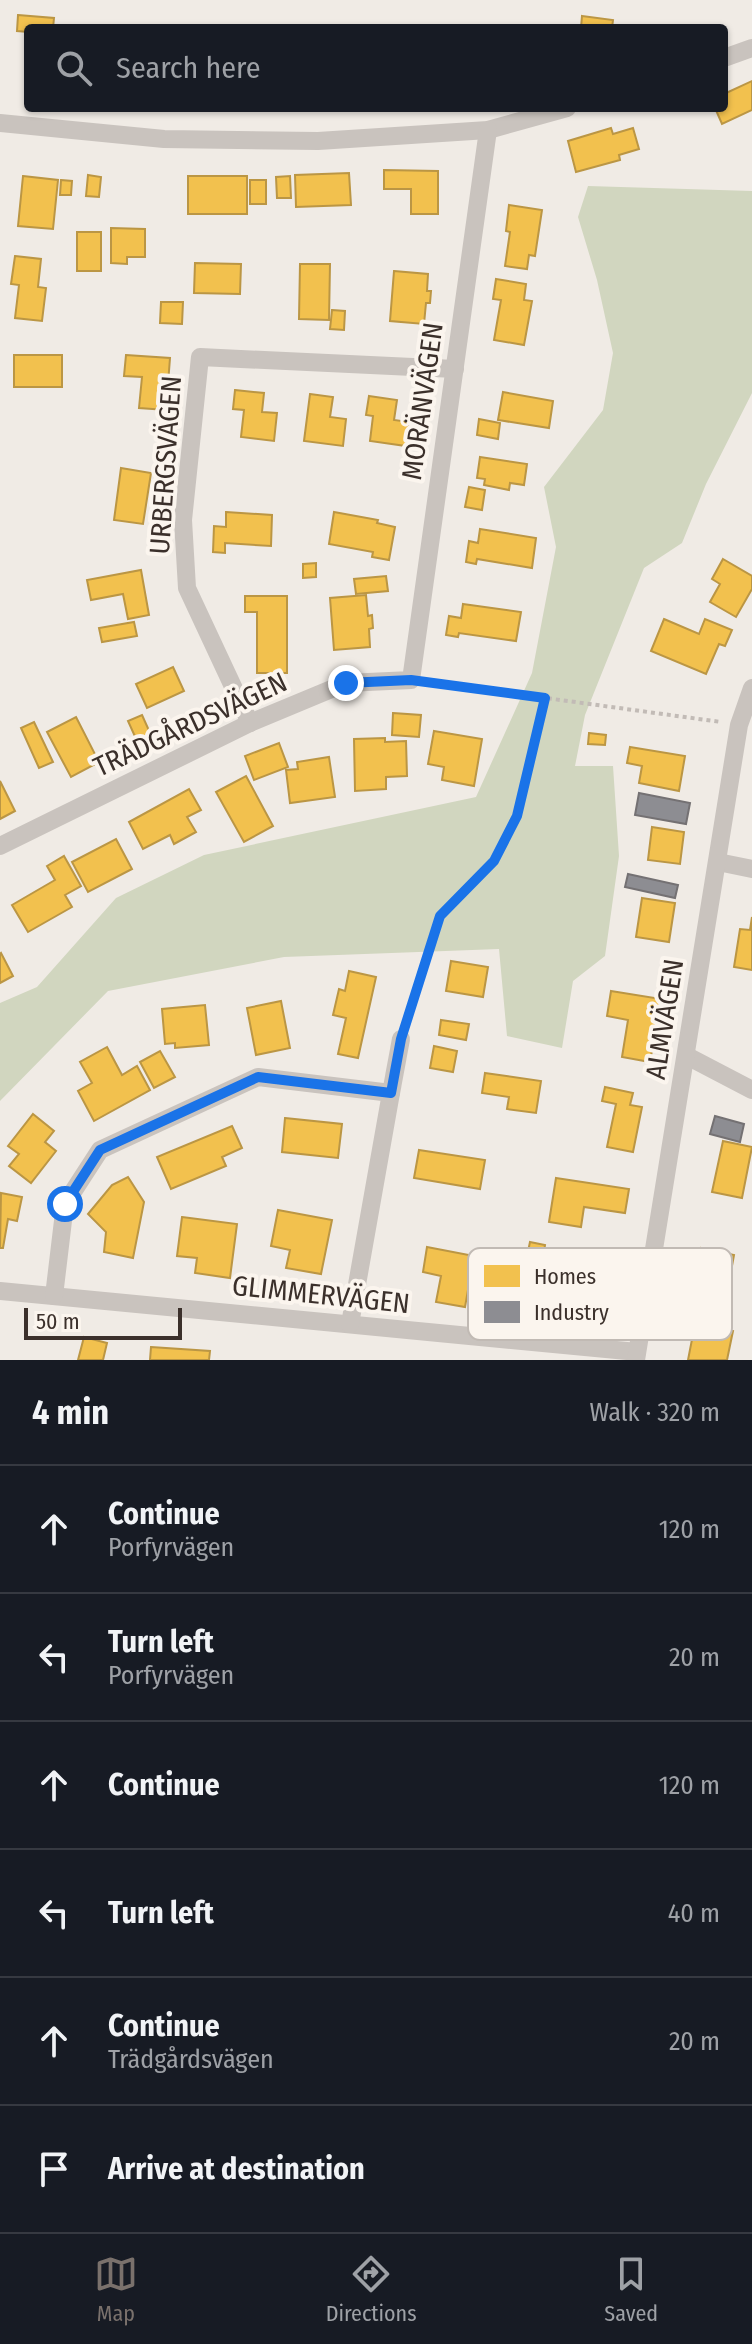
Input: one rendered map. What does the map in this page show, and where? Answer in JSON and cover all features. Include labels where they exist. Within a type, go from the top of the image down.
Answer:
[{"type":"street","points":[[728,57],[752,48]]},
{"type":"street","points":[[0,123],[164,139],[318,141],[488,130],[553,112]]},
{"type":"street","name":"MORÄNVÄGEN","points":[[411,680],[488,130]]},
{"type":"street","name":"URBERGSVÄGEN","points":[[250,723],[187,588],[183,520],[200,357],[455,369]]},
{"type":"street","name":"TRÄDGÅRDSVÄGEN","points":[[0,846],[250,723],[346,683],[411,680]]},
{"type":"street","name":"ALMVÄGEN","points":[[655,1248],[739,725],[752,688]]},
{"type":"street","points":[[718,862],[752,869]]},
{"type":"street","points":[[350,1324],[401,1039]]},
{"type":"street","points":[[687,1056],[752,1090]]},
{"type":"street","points":[[54,1296],[65,1204],[100,1150],[258,1077],[391,1093]]},
{"type":"street","name":"GLIMMERVÄGEN","points":[[0,1291],[468,1337]]},
{"type":"street","name":"GLIMMERVÄGEN","points":[[494,1340],[637,1356]]},
{"type":"path","points":[[411,680],[739,725]]},
{"type":"path","points":[[401,1039],[440,916],[494,861],[517,816],[545,698]]},
{"type":"green space","points":[[588,186],[752,191],[752,393],[706,484],[682,543],[644,568],[585,715],[575,766],[613,766],[619,856],[605,956],[573,981],[562,1048],[507,1036],[499,949],[284,957],[108,991],[0,1101],[0,1003],[37,987],[116,898],[204,855],[476,797],[532,673],[556,547],[544,487],[603,410],[613,353],[597,280],[578,217]]},
{"type":"building: Homes","points":[[18,15],[54,18],[53,24],[24,24],[24,32],[17,31]]},
{"type":"building: Homes","points":[[582,16],[613,20],[612,24],[581,24]]},
{"type":"building: Homes","points":[[752,81],[752,110],[722,124],[717,112],[728,112],[728,92]]},
{"type":"building: Homes","points":[[611,128],[613,134],[633,128],[639,149],[619,155],[620,160],[576,172],[568,141]]},
{"type":"building: Homes","points":[[384,170],[438,171],[438,214],[411,214],[411,189],[384,189]]},
{"type":"building: Homes","points":[[349,173],[351,205],[296,207],[295,175]]},
{"type":"building: Homes","points":[[88,175],[101,177],[99,197],[86,196]]},
{"type":"building: Homes","points":[[23,176],[58,180],[53,229],[18,226]]},
{"type":"building: Homes","points":[[188,176],[247,176],[247,214],[188,214]]},
{"type":"building: Homes","points":[[290,176],[291,198],[277,198],[276,177]]},
{"type":"building: Homes","points":[[61,180],[72,181],[71,195],[60,195]]},
{"type":"building: Homes","points":[[250,180],[266,180],[266,204],[250,204]]},
{"type":"building: Homes","points":[[509,205],[542,210],[535,256],[529,255],[527,269],[505,266],[510,232],[506,231]]},
{"type":"building: Homes","points":[[111,228],[145,229],[145,257],[127,257],[127,264],[111,263]]},
{"type":"building: Homes","points":[[77,232],[101,232],[101,271],[77,271]]},
{"type":"building: Homes","points":[[15,256],[41,259],[38,287],[46,288],[42,321],[15,318],[19,285],[11,284]]},
{"type":"building: Homes","points":[[195,263],[241,264],[240,294],[194,293]]},
{"type":"building: Homes","points":[[300,264],[330,264],[329,320],[299,319]]},
{"type":"building: Homes","points":[[394,271],[428,274],[427,291],[431,291],[430,303],[426,303],[424,324],[390,321]]},
{"type":"building: Homes","points":[[496,279],[526,284],[524,300],[532,301],[524,345],[494,340],[501,300],[493,299]]},
{"type":"building: Homes","points":[[161,302],[183,302],[182,324],[160,323]]},
{"type":"building: Homes","points":[[332,310],[345,311],[344,330],[330,329]]},
{"type":"building: Homes","points":[[14,355],[62,355],[62,387],[14,387]]},
{"type":"building: Homes","points":[[126,355],[170,358],[166,410],[139,408],[142,377],[124,376]]},
{"type":"building: Homes","points":[[235,390],[264,393],[262,412],[277,413],[274,441],[241,437],[244,410],[233,409]]},
{"type":"building: Homes","points":[[503,392],[553,401],[549,428],[498,420]]},
{"type":"building: Homes","points":[[310,394],[333,397],[330,417],[346,419],[343,446],[304,441]]},
{"type":"building: Homes","points":[[369,396],[397,400],[394,420],[409,422],[406,446],[370,441],[373,416],[366,415]]},
{"type":"building: Homes","points":[[479,419],[500,423],[498,439],[477,435]]},
{"type":"building: Homes","points":[[480,457],[527,464],[524,485],[510,483],[509,490],[484,485],[485,479],[477,478]]},
{"type":"building: Homes","points":[[121,468],[151,473],[143,524],[114,520]]},
{"type":"building: Homes","points":[[469,487],[485,490],[482,510],[465,507]]},
{"type":"building: Homes","points":[[226,512],[272,515],[271,546],[225,543],[225,553],[213,552],[214,526],[226,527]]},
{"type":"building: Homes","points":[[334,512],[378,520],[377,523],[395,527],[389,560],[372,557],[373,552],[329,544]]},
{"type":"building: Homes","points":[[480,529],[536,538],[532,568],[477,559],[476,564],[466,562],[469,541],[478,543]]},
{"type":"building: Homes","points":[[723,559],[752,576],[752,589],[736,617],[710,602],[720,584],[712,579]]},
{"type":"building: Homes","points":[[316,563],[316,577],[303,578],[303,564]]},
{"type":"building: Homes","points":[[141,570],[149,615],[128,619],[123,594],[91,600],[87,580]]},
{"type":"building: Homes","points":[[386,576],[388,591],[356,594],[354,579]]},
{"type":"building: Homes","points":[[366,595],[368,616],[372,615],[373,628],[369,629],[370,647],[334,650],[330,598]]},
{"type":"building: Homes","points":[[245,596],[287,596],[287,673],[257,673],[257,612],[245,612]]},
{"type":"building: Homes","points":[[463,604],[521,612],[516,641],[459,633],[458,637],[446,635],[449,616],[461,618]]},
{"type":"building: Homes","points":[[664,619],[699,634],[705,619],[732,630],[725,646],[719,644],[706,674],[651,651]]},
{"type":"building: Homes","points":[[134,622],[137,636],[102,642],[99,628]]},
{"type":"building: Homes","points":[[173,667],[184,691],[147,708],[136,684]]},
{"type":"building: Homes","points":[[393,713],[421,715],[419,737],[392,735]]},
{"type":"building: Homes","points":[[142,715],[151,735],[137,741],[128,721]]},
{"type":"building: Homes","points":[[76,717],[99,762],[71,777],[47,732]]},
{"type":"building: Homes","points":[[34,722],[53,762],[39,768],[21,728]]},
{"type":"building: Homes","points":[[434,731],[482,739],[474,786],[442,780],[444,767],[428,764]]},
{"type":"building: Homes","points":[[589,733],[606,735],[605,745],[588,744]]},
{"type":"building: Homes","points":[[385,738],[385,742],[406,741],[407,776],[386,777],[386,789],[355,791],[354,739]]},
{"type":"building: Homes","points":[[279,743],[288,767],[254,780],[245,756]]},
{"type":"building: Homes","points":[[630,747],[685,756],[679,791],[639,783],[642,766],[627,763]]},
{"type":"building: Homes","points":[[329,757],[335,797],[290,803],[286,770],[298,769],[297,762]]},
{"type":"building: Homes","points":[[246,776],[273,826],[244,842],[216,792]]},
{"type":"building: Homes","points":[[0,781],[15,811],[0,819]]},
{"type":"building: Homes","points":[[189,789],[201,810],[187,817],[196,832],[174,844],[170,835],[143,849],[129,822]]},
{"type":"building: Homes","points":[[652,827],[684,832],[680,864],[648,860]]},
{"type":"building: Homes","points":[[116,839],[132,869],[88,892],[72,862]]},
{"type":"building: Homes","points":[[64,856],[81,886],[65,895],[72,907],[28,932],[12,905],[55,880],[47,866]]},
{"type":"building: Homes","points":[[642,898],[675,903],[669,942],[636,937]]},
{"type":"building: Homes","points":[[752,917],[752,970],[734,967],[740,929],[750,930]]},
{"type":"building: Homes","points":[[0,954],[13,976],[0,983]]},
{"type":"building: Homes","points":[[451,961],[488,967],[483,997],[446,991]]},
{"type":"building: Homes","points":[[349,971],[376,977],[358,1058],[338,1054],[346,1018],[333,1015],[339,989],[345,991]]},
{"type":"building: Homes","points":[[611,991],[661,999],[650,1062],[622,1057],[628,1020],[607,1016]]},
{"type":"building: Homes","points":[[281,1001],[290,1048],[256,1055],[247,1008]]},
{"type":"building: Homes","points":[[205,1005],[209,1045],[175,1048],[175,1043],[165,1044],[162,1009]]},
{"type":"building: Homes","points":[[441,1020],[469,1024],[466,1040],[439,1035]]},
{"type":"building: Homes","points":[[434,1046],[457,1051],[453,1072],[430,1068]]},
{"type":"building: Homes","points":[[107,1047],[122,1075],[137,1066],[150,1090],[94,1121],[78,1091],[92,1083],[80,1062]]},
{"type":"building: Homes","points":[[160,1051],[175,1077],[154,1088],[140,1062]]},
{"type":"building: Homes","points":[[485,1073],[541,1081],[536,1113],[507,1109],[509,1097],[482,1093]]},
{"type":"building: Homes","points":[[605,1087],[633,1093],[630,1105],[642,1107],[633,1152],[607,1147],[616,1104],[602,1101]]},
{"type":"building: Homes","points":[[33,1114],[54,1131],[45,1142],[56,1151],[31,1183],[9,1166],[19,1154],[8,1146]]},
{"type":"building: Homes","points":[[285,1118],[342,1124],[338,1158],[282,1152]]},
{"type":"building: Homes","points":[[232,1126],[242,1148],[222,1157],[226,1166],[171,1189],[157,1157]]},
{"type":"building: Homes","points":[[723,1141],[752,1147],[742,1198],[712,1192]]},
{"type":"building: Homes","points":[[419,1150],[485,1160],[480,1189],[414,1178]]},
{"type":"building: Homes","points":[[128,1177],[144,1202],[133,1258],[104,1252],[106,1232],[88,1214],[112,1185]]},
{"type":"building: Homes","points":[[556,1178],[629,1189],[625,1213],[584,1207],[581,1227],[549,1222]]},
{"type":"building: Homes","points":[[1,1193],[22,1197],[17,1221],[8,1219],[3,1248],[0,1248]]},
{"type":"building: Homes","points":[[278,1210],[332,1220],[321,1274],[286,1268],[290,1250],[271,1246]]},
{"type":"building: Homes","points":[[182,1217],[237,1224],[230,1278],[195,1273],[197,1258],[177,1256]]},
{"type":"building: Homes","points":[[530,1242],[545,1245],[545,1248],[529,1248]]},
{"type":"building: Homes","points":[[427,1247],[468,1255],[465,1307],[436,1302],[441,1276],[423,1272]]},
{"type":"building: Homes","points":[[84,1337],[107,1343],[103,1360],[78,1360]]},
{"type":"building: Homes","points":[[692,1340],[731,1340],[727,1360],[688,1360]]},
{"type":"building: Homes","points":[[151,1347],[210,1351],[209,1360],[150,1360]]},
{"type":"building: Industry","points":[[639,793],[690,803],[686,824],[635,815]]},
{"type":"building: Industry","points":[[628,874],[678,885],[675,898],[625,887]]},
{"type":"building: Industry","points":[[715,1116],[744,1124],[740,1142],[710,1134]]},
{"type":"route","points":[[65,1204],[100,1150],[258,1077],[391,1093],[401,1039],[440,916],[494,861],[517,816],[545,698],[411,680],[346,683]]}]
